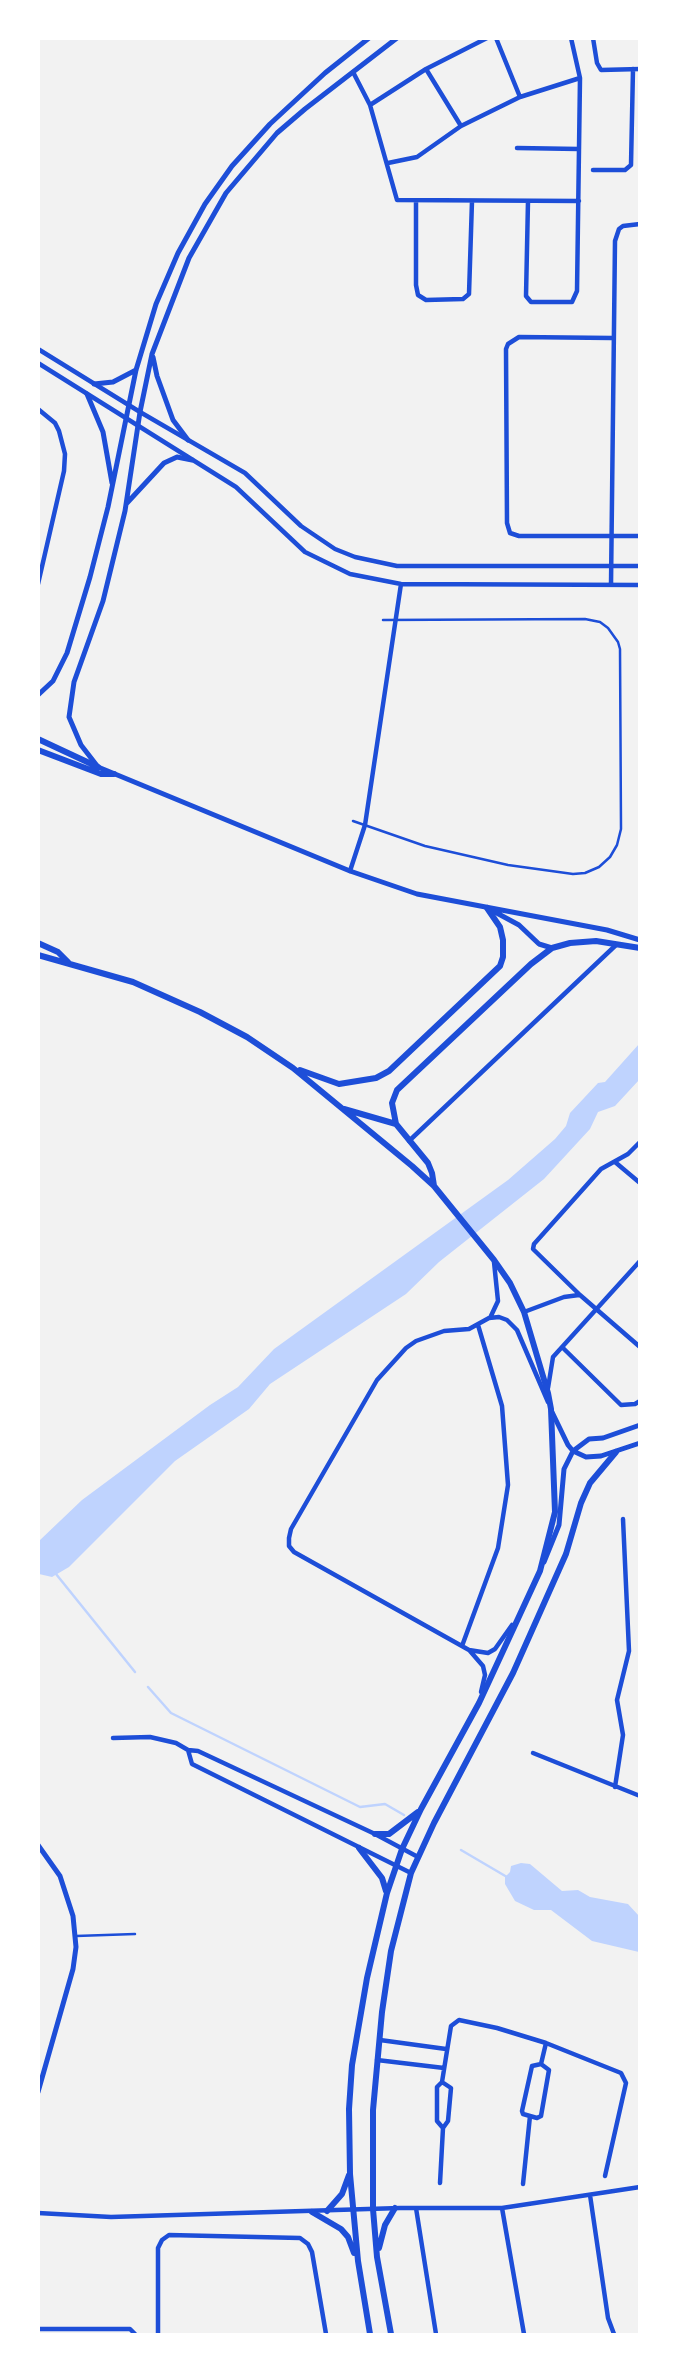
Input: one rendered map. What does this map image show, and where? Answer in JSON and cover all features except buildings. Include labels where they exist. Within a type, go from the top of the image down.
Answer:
[{"type":"main road","points":[[38,739],[98,767]]},
{"type":"main road","points":[[38,750],[102,774],[114,774]]},
{"type":"main road","points":[[293,1068],[339,1084],[376,1078],[389,1071],[500,966],[503,940],[500,927],[487,908]]},
{"type":"main road","points":[[435,1188],[428,1163],[396,1124],[392,1103],[397,1090],[531,964],[552,948],[583,942],[639,947]]},
{"type":"main road","points":[[38,943],[58,952],[69,963]]},
{"type":"main road","points":[[38,955],[133,982],[200,1012],[247,1037],[293,1068],[342,1108],[435,1188],[494,1260],[510,1283],[524,1312],[548,1393],[555,1512],[540,1572],[479,1703],[402,1849],[387,1893],[367,1978],[352,2064],[349,2109],[353,2210],[370,2334]]},
{"type":"main road","points":[[342,1108],[396,1124]]},
{"type":"main road","points":[[391,2334],[377,2257],[373,2209],[373,2110],[391,1951],[411,1873],[418,1857],[513,1673],[566,1553],[590,1483],[616,1452]]},
{"type":"main road","points":[[375,1835],[389,1834],[421,1809]]},
{"type":"main road","points":[[359,1848],[382,1878],[387,1893]]},
{"type":"main road","points":[[327,2211],[342,2193],[350,2174]]},
{"type":"main road","points":[[377,2257],[385,2225],[395,2208]]},
{"type":"main road","points":[[312,2212],[341,2229],[348,2237],[358,2261]]},
{"type":"street","points":[[38,695],[53,681],[66,653],[90,577],[136,370],[156,304],[178,253],[205,204],[232,166],[270,124],[369,38]]},
{"type":"street","points":[[397,38],[277,134],[226,193],[189,258],[152,354],[140,412],[127,503],[103,601],[74,681],[69,717],[81,745],[98,767],[350,871],[417,894],[607,930],[639,940]]},
{"type":"street","points":[[370,105],[426,69],[487,38]]},
{"type":"street","points":[[496,38],[520,97]]},
{"type":"street","points":[[528,201],[526,296],[531,302],[568,303],[574,299],[577,290],[579,201],[580,78],[571,38]]},
{"type":"street","points":[[593,38],[597,64],[601,70],[639,69]]},
{"type":"street","points":[[426,69],[461,125]]},
{"type":"street","points":[[593,170],[625,170],[631,165],[633,69]]},
{"type":"street","points":[[353,72],[370,105],[397,200],[579,201]]},
{"type":"street","points":[[387,163],[416,157],[461,125],[520,97],[580,78]]},
{"type":"street","points":[[517,148],[579,149]]},
{"type":"street","points":[[630,157],[639,157]]},
{"type":"street","points":[[416,201],[415,285],[418,295],[426,300],[463,299],[469,294],[472,201]]},
{"type":"street","points":[[611,585],[615,241],[619,229],[628,224],[639,224]]},
{"type":"street","points":[[612,338],[519,337],[512,340],[506,349],[507,523],[510,533],[519,536],[639,536]]},
{"type":"street","points":[[40,352],[246,473],[302,526],[335,549],[355,557],[397,566],[639,566]]},
{"type":"street","points":[[152,354],[173,420],[188,440]]},
{"type":"street","points":[[38,363],[236,486],[305,552],[350,575],[401,584],[639,585]]},
{"type":"street","points":[[94,384],[113,382],[136,370]]},
{"type":"street","points":[[87,394],[103,432],[112,486]]},
{"type":"street","points":[[38,409],[55,423],[65,454],[64,471],[38,584]]},
{"type":"street","points":[[127,503],[164,463],[177,457],[192,460]]},
{"type":"street","points":[[350,871],[365,825],[401,584]]},
{"type":"street","points":[[487,908],[519,925],[539,944],[552,948]]},
{"type":"street","points":[[409,1142],[617,944]]},
{"type":"street","points":[[639,1142],[615,1162],[601,1169],[534,1244],[533,1249],[639,1347]]},
{"type":"street","points":[[615,1162],[639,1183]]},
{"type":"street","points":[[489,1318],[498,1301],[494,1260]]},
{"type":"street","points":[[548,1393],[553,1357],[639,1261]]},
{"type":"street","points":[[524,1312],[564,1297],[580,1295]]},
{"type":"street","points":[[479,1703],[485,1675],[483,1666],[469,1650],[294,1552],[289,1546],[291,1529],[383,1371],[416,1341],[433,1334],[462,1330],[489,1318],[499,1317],[508,1320],[517,1330],[551,1409],[573,1451],[586,1457],[616,1452],[639,1443]]},
{"type":"street","points":[[462,1646],[498,1548],[508,1485],[502,1406],[478,1325]]},
{"type":"street","points":[[562,1348],[621,1405],[639,1401]]},
{"type":"street","points":[[540,1572],[559,1525],[564,1469],[573,1451],[589,1439],[639,1425]]},
{"type":"street","points":[[615,1787],[623,1735],[617,1700],[629,1651],[623,1520]]},
{"type":"street","points":[[469,1650],[488,1653],[495,1649],[518,1617]]},
{"type":"street","points":[[113,1738],[139,1736],[176,1742],[418,1857]]},
{"type":"street","points":[[188,1750],[192,1764],[411,1873]]},
{"type":"street","points":[[533,1753],[639,1796]]},
{"type":"street","points":[[38,1845],[60,1876],[73,1916],[76,1936],[73,1969],[38,2092]]},
{"type":"street","points":[[443,2128],[438,2124],[437,2087],[442,2082],[451,2026],[459,2021],[497,2028],[546,2043],[621,2073],[625,2078],[624,2097],[605,2176]]},
{"type":"street","points":[[379,2040],[446,2049]]},
{"type":"street","points":[[541,2064],[546,2043]]},
{"type":"street","points":[[377,2060],[444,2068]]},
{"type":"street","points":[[541,2064],[549,2070],[541,2116],[537,2118],[523,2114],[522,2110],[532,2066],[541,2064]]},
{"type":"street","points":[[440,2183],[443,2128],[449,2120],[451,2088],[442,2082]]},
{"type":"street","points":[[523,2184],[530,2116]]},
{"type":"street","points":[[38,2213],[111,2217],[395,2208],[502,2208],[639,2187]]},
{"type":"street","points":[[590,2195],[608,2318],[614,2334]]},
{"type":"street","points":[[415,2208],[436,2334]]},
{"type":"street","points":[[502,2208],[524,2334]]},
{"type":"street","points":[[158,2334],[158,2248],[162,2240],[169,2235],[300,2238],[308,2244],[312,2252],[326,2334]]},
{"type":"street","points":[[38,2329],[130,2329],[135,2334]]},
{"type":"lane","points":[[353,821],[425,846],[509,865],[573,874],[599,867],[610,857],[617,845],[621,829],[620,649],[608,628],[600,622],[585,619],[383,620]]},
{"type":"lane","points":[[76,1936],[135,1934]]},
{"type":"water","points":[[639,1044],[639,1080],[615,1106],[598,1112],[590,1129],[544,1179],[439,1262],[406,1294],[270,1384],[249,1409],[175,1461],[69,1567],[52,1577],[39,1574],[39,1541],[82,1500],[238,1387],[274,1349],[508,1180],[555,1139],[566,1126],[570,1113],[598,1083],[605,1082]]},
{"type":"water","points":[[530,1864],[562,1891],[578,1890],[590,1897],[628,1904],[639,1916],[639,1952],[592,1941],[551,1910],[534,1910],[515,1901],[505,1884],[505,1877],[511,1866]]},
{"type":"waterway","points":[[56,1574],[135,1672]]},
{"type":"waterway","points":[[148,1687],[171,1713],[360,1807],[385,1804],[404,1815]]},
{"type":"waterway","points":[[461,1850],[507,1877]]}]
